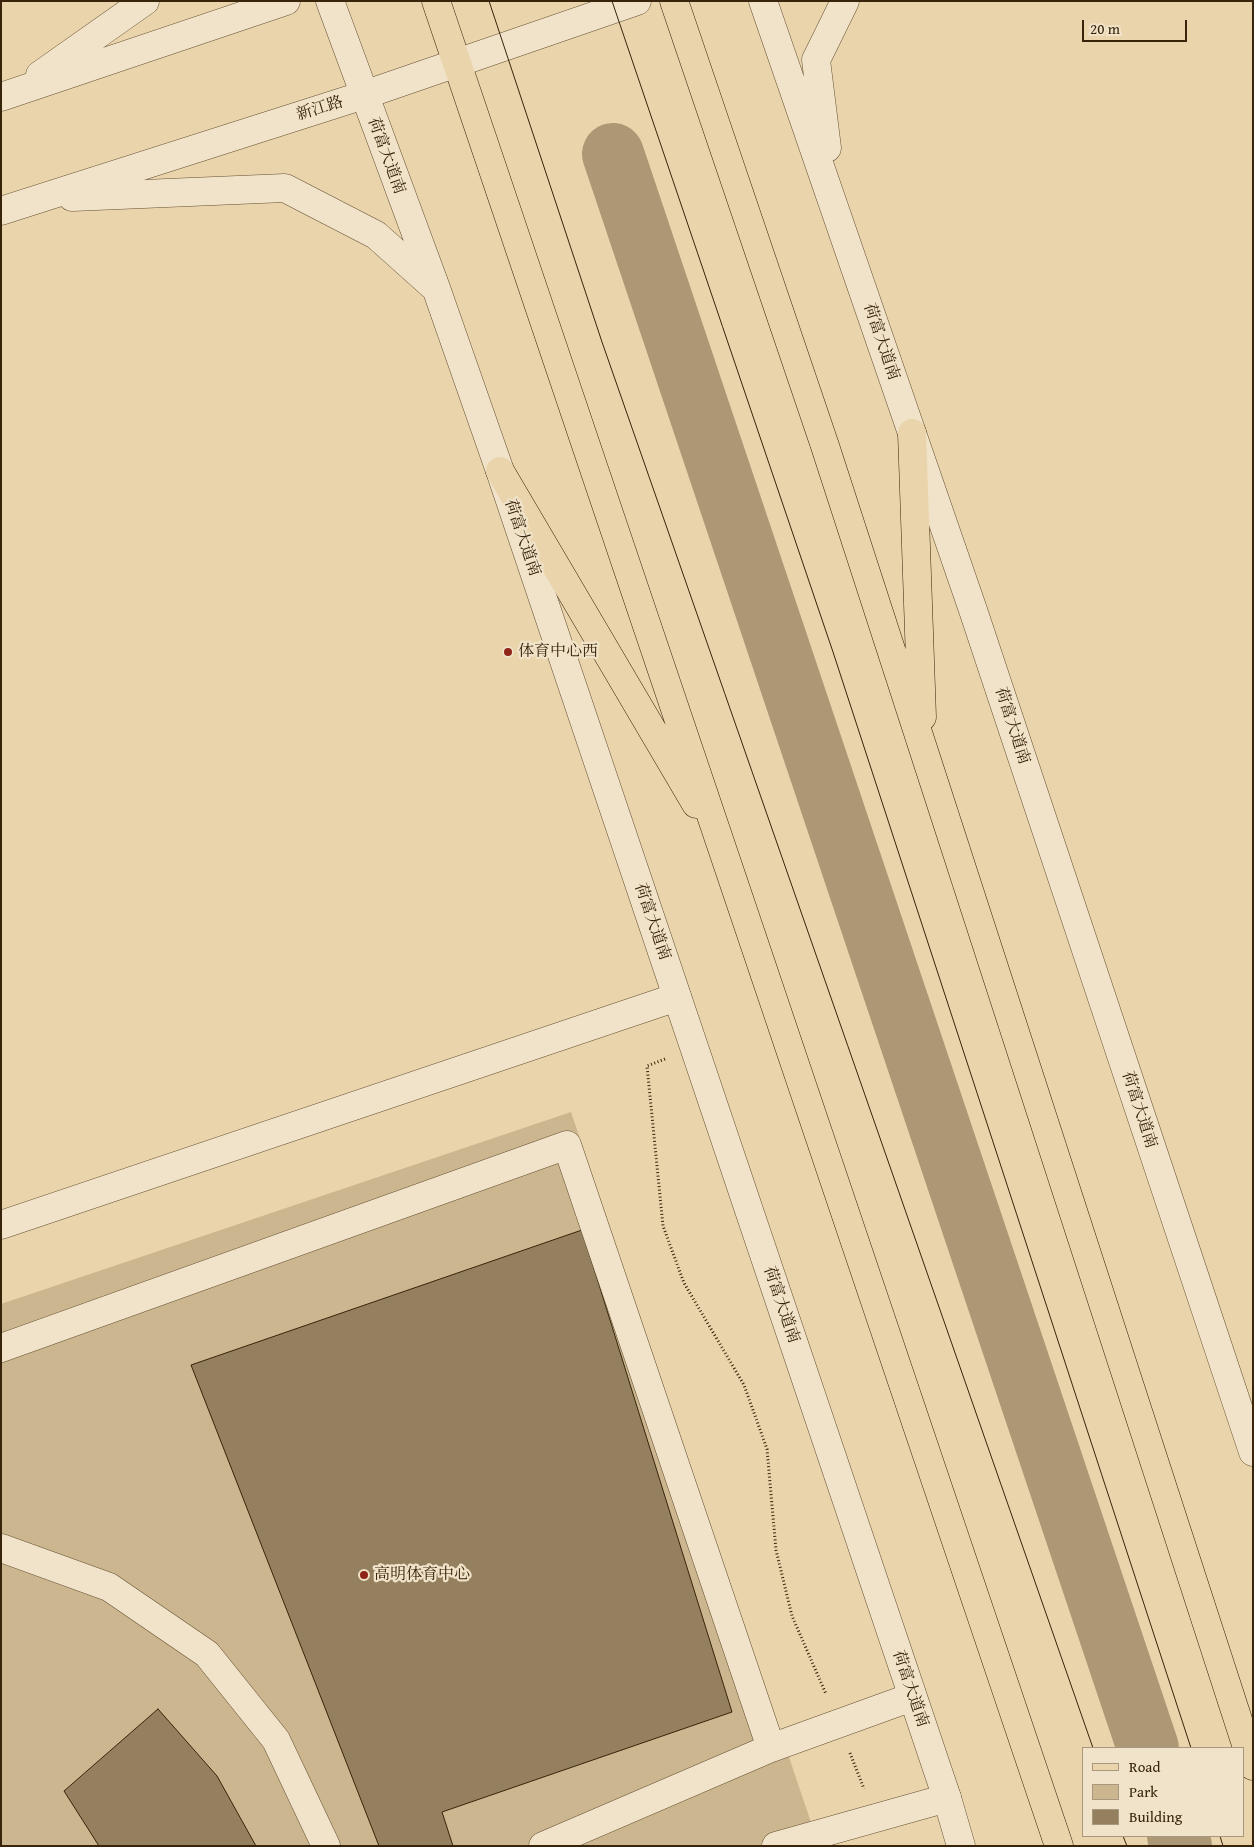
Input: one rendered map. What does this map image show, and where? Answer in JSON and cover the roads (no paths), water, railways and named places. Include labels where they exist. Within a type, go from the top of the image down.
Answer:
[{"type":"main road","points":[[436,1],[1059,1846]]},
{"type":"main road","points":[[674,1],[825,446],[1253,1766]]},
{"type":"main road","points":[[912,433],[924,748]]},
{"type":"main road","points":[[500,471],[724,852]]},
{"type":"street","points":[[8,95],[145,1]]},
{"type":"street","points":[[8,95],[286,1]]},
{"type":"street","name":"荷富大道南","points":[[330,1],[436,288],[500,471],[962,1846]]},
{"type":"street","name":"新江路","points":[[1,211],[364,95],[637,1]]},
{"type":"street","name":"荷富大道南","points":[[764,1],[973,610],[1253,1452]]},
{"type":"street","points":[[833,202],[816,60],[845,1]]},
{"type":"street","points":[[36,199],[285,188],[376,235],[436,288]]},
{"type":"street","points":[[1,1225],[677,997]]},
{"type":"street","points":[[1,1348],[567,1145],[770,1748]]},
{"type":"street","points":[[1,1548],[109,1587],[207,1654],[276,1740],[326,1846]]},
{"type":"street","points":[[543,1846],[770,1748],[912,1697]]},
{"type":"street","points":[[776,1846],[947,1798]]},
{"type":"waterway","points":[[613,154],[1148,1747]]},
{"type":"waterway","points":[[1178,1837],[1181,1846]]},
{"type":"tram line","points":[[489,1],[602,342],[1093,1747]]},
{"type":"tram line","points":[[612,1],[833,652],[1191,1747]]},
{"type":"tram line","points":[[1123,1837],[1127,1846]]},
{"type":"tram line","points":[[1220,1837],[1223,1846]]},
{"type":"place","name":"体育中心西","points":[[508,652]]},
{"type":"place","name":"高明体育中心","points":[[364,1575]]}]
